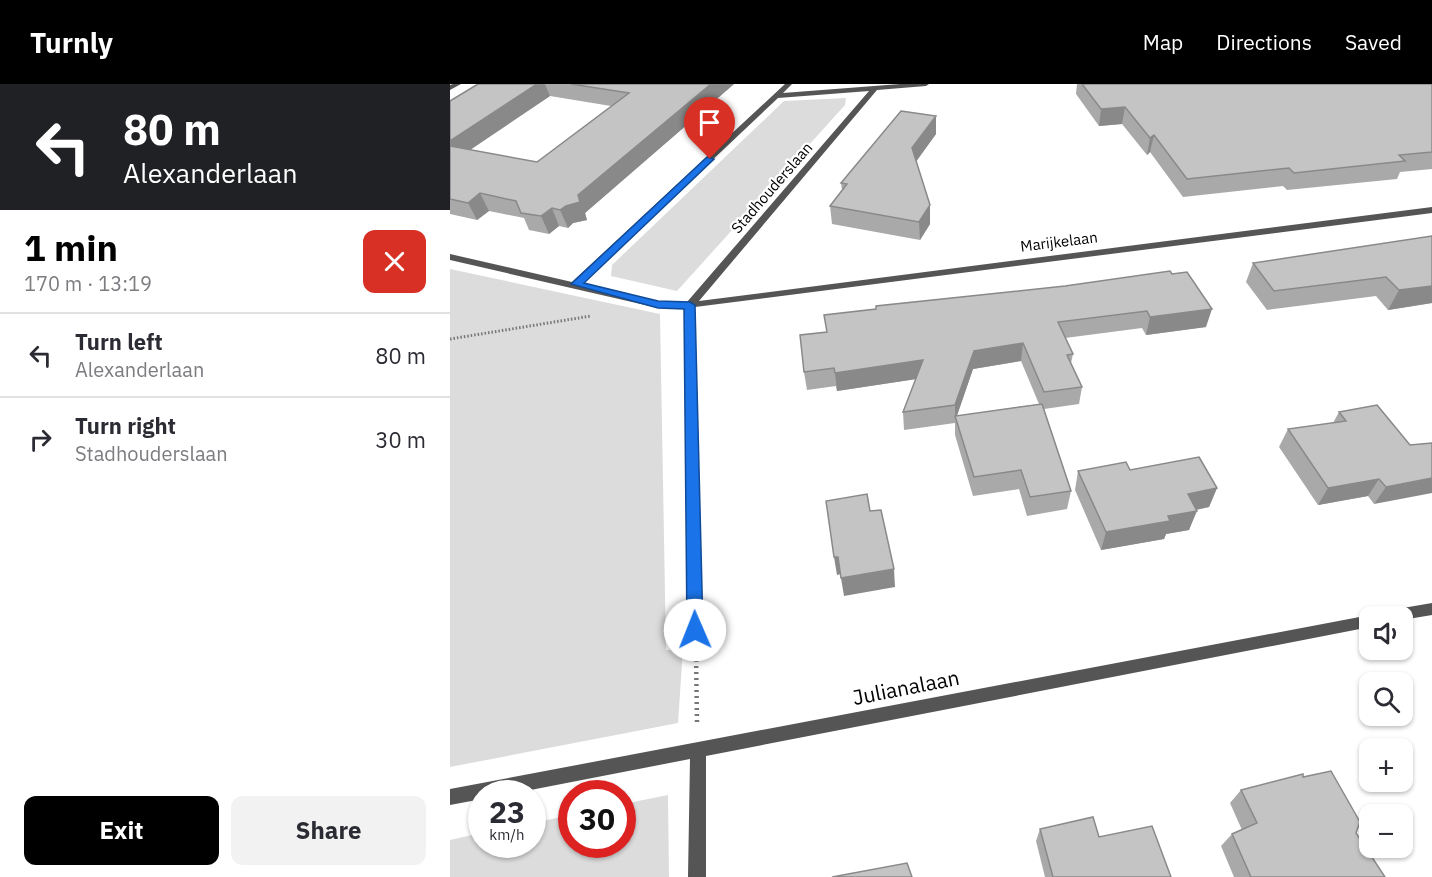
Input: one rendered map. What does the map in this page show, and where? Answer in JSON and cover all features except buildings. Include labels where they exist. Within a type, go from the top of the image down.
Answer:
[{"type":"street","points":[[450,88],[458,84]]},
{"type":"street","points":[[576,284],[789,84]]},
{"type":"street","points":[[777,96],[926,84]]},
{"type":"street","name":"Stadhouderslaan","points":[[690,305],[875,88]]},
{"type":"street","name":"Marijkelaan","points":[[450,257],[576,284],[658,305],[690,305],[1432,210]]},
{"type":"street","points":[[690,305],[695,630]]},
{"type":"street","points":[[1413,612],[1432,609]]},
{"type":"street","name":"Julianalaan","points":[[450,797],[1359,623]]},
{"type":"street","points":[[697,877],[698,749]]},
{"type":"path","points":[[450,339],[600,314]]},
{"type":"path","points":[[695,630],[698,749]]},
{"type":"shaded area","points":[[846,98],[845,105],[677,291],[611,276],[612,265],[784,101]]},
{"type":"shaded area","points":[[450,269],[660,314],[666,650],[683,649],[678,723],[450,767]]},
{"type":"shaded area","points":[[668,795],[669,877],[450,877],[450,840],[468,836],[468,858],[546,858],[546,820],[558,818],[558,858],[636,858],[636,801]]},
{"type":"route","points":[[695,630],[690,305],[658,305],[576,284],[710,159]]}]
